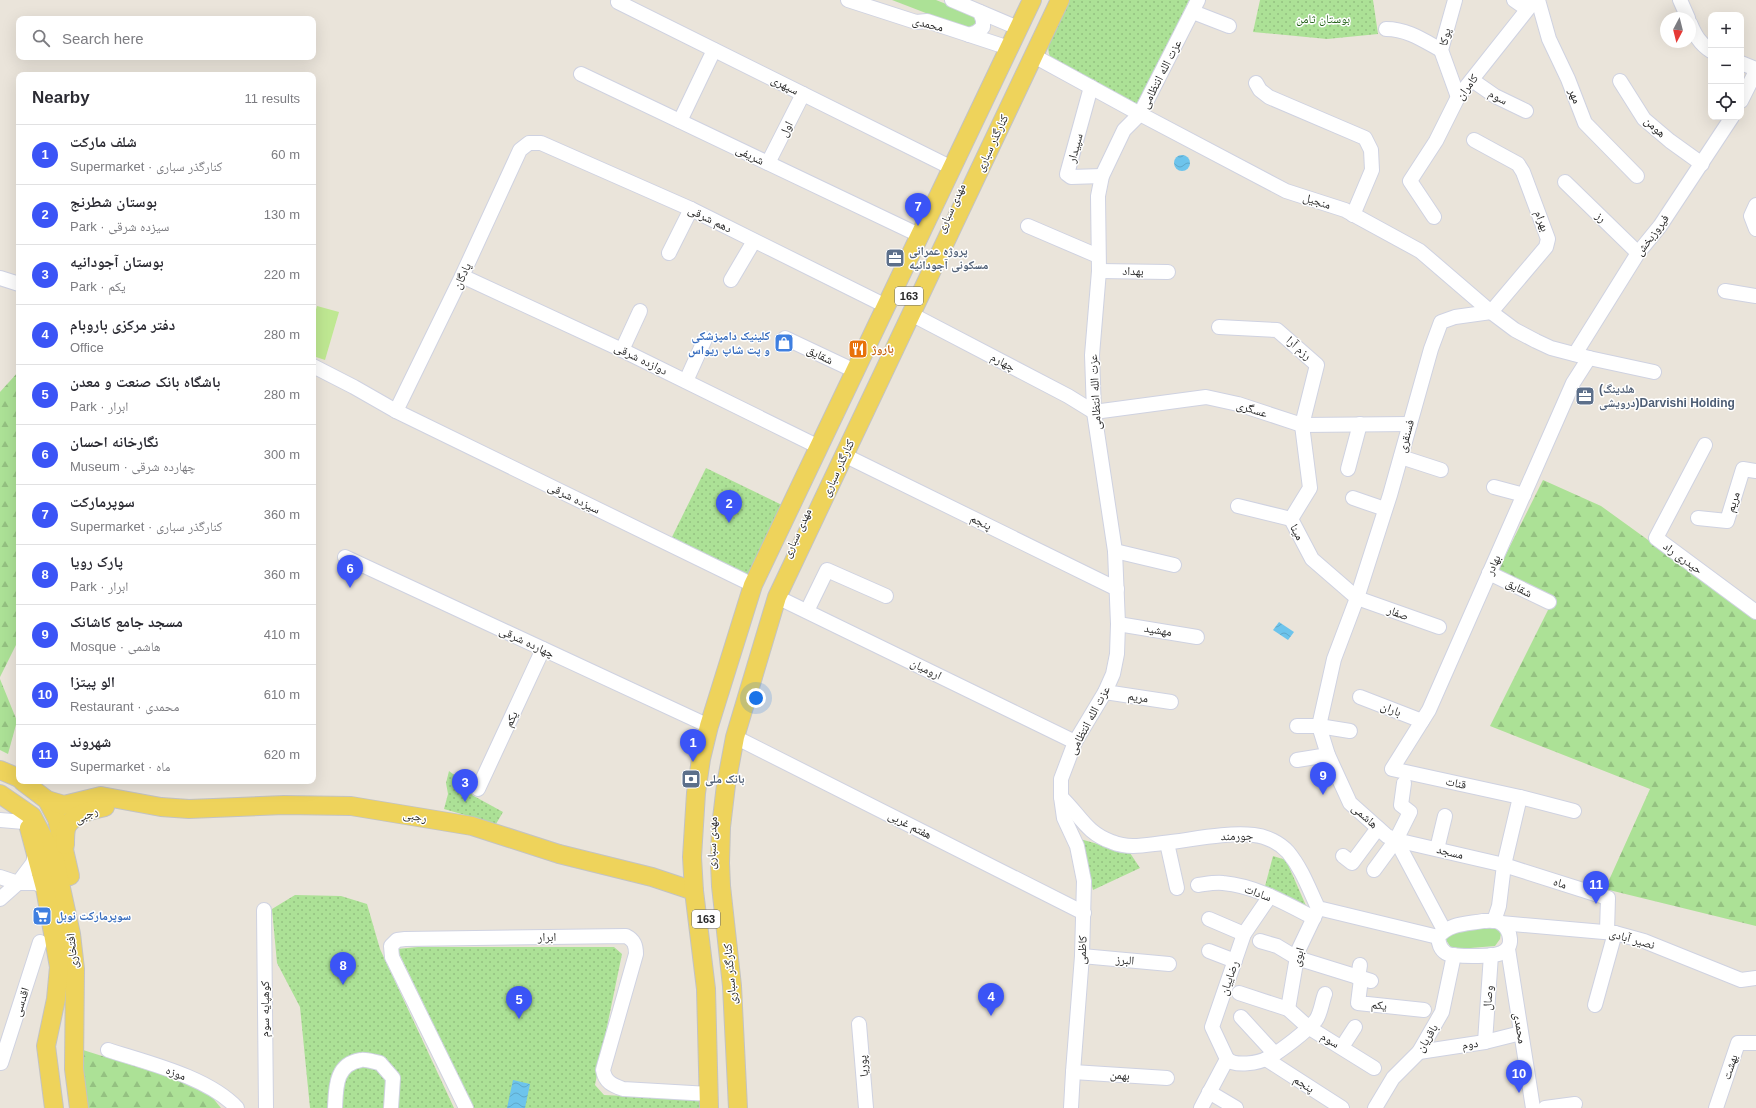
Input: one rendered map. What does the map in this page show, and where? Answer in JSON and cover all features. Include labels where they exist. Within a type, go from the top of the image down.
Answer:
[{"type":"main road","name":"کنارگذر سباری","points":[[712,1103],[706,989],[694,891],[692,857],[695,800],[701,759],[721,732],[765,591],[844,455],[911,314],[1021,52],[1032,0]]},
{"type":"main road","points":[[1025,31],[1041,0]]},
{"type":"main road","points":[[1025,31],[1049,0]]},
{"type":"main road","name":"کنارگذر سباری","points":[[738,1108],[732,986],[721,886],[720,862],[723,806],[721,732],[765,591],[819,447],[952,168],[1021,52],[1060,0]]},
{"type":"main road","name":"مهدی سباری","points":[[765,591],[1021,52]]},
{"type":"main road","name":"مهدی سباری","points":[[721,732],[719,763],[711,826],[710,857],[711,887],[722,987],[728,1108]]},
{"type":"main road","name":"163","points":[[712,1103],[714,988],[702,889],[702,826],[711,761],[721,732]]},
{"type":"main road","points":[[0,770],[16,777]]},
{"type":"main road","points":[[26,784],[47,800],[57,819],[64,848],[79,926],[82,968],[81,995],[75,1038]]},
{"type":"main road","name":"افتخاری","points":[[0,794],[32,816],[55,860],[71,934],[75,969],[74,1069],[79,1108]]},
{"type":"main road","name":"رجبی","points":[[47,800],[64,805],[101,796],[161,807],[189,809],[284,805],[351,806],[472,826],[559,854],[652,877],[694,891]]},
{"type":"main road","name":"رجبی","points":[[64,848],[68,824],[75,817],[89,811],[127,801]]},
{"type":"main road","name":"افتخاری","points":[[0,806],[24,822],[30,828],[45,888],[59,967],[56,999],[46,1046],[54,1108]]},
{"type":"main road","points":[[48,1068],[54,1062],[64,1062],[74,1069]]},
{"type":"street","name":"محمدی","points":[[848,0],[916,22],[927,21],[1021,52]]},
{"type":"street","points":[[876,0],[919,13],[927,21]]},
{"type":"street","points":[[952,0],[1025,31]]},
{"type":"street","name":"پوکا","points":[[1455,0],[1441,50],[1458,96]]},
{"type":"street","points":[[1514,0],[1531,5]]},
{"type":"street","name":"مهر","points":[[1538,0],[1549,39],[1568,79],[1585,123],[1637,176]]},
{"type":"street","points":[[1680,0],[1685,12]]},
{"type":"street","name":"سپهری","points":[[618,2],[952,168]]},
{"type":"street","name":"کامران","points":[[1434,216],[1410,181],[1436,141],[1458,96],[1531,5]]},
{"type":"street","points":[[1195,6],[1229,26]]},
{"type":"street","name":"عزت الله انتظامی","points":[[1061,797],[1061,778],[1075,742],[1105,692],[1113,674],[1117,654],[1118,589],[1115,552],[1094,412],[1092,355],[1099,271],[1098,196],[1102,176],[1124,130],[1140,114],[1195,6]]},
{"type":"street","points":[[969,35],[978,32],[983,27],[983,20],[980,12]]},
{"type":"street","points":[[1386,29],[1398,29],[1407,32],[1441,50]]},
{"type":"street","points":[[1696,37],[1702,45],[1708,49]]},
{"type":"street","points":[[680,121],[714,50]]},
{"type":"street","name":"منجیل","points":[[1021,52],[1091,87],[1286,191],[1345,210],[1420,251],[1491,312],[1515,330],[1551,348],[1589,358]]},
{"type":"street","points":[[1744,64],[1756,70],[1744,94]]},
{"type":"street","name":"شریفی","points":[[581,74],[920,235]]},
{"type":"street","name":"سوم","points":[[1472,80],[1494,96],[1526,111]]},
{"type":"street","name":"هومن","points":[[1620,81],[1644,119],[1670,141],[1702,164]]},
{"type":"street","points":[[1256,83],[1260,90],[1269,97],[1365,138],[1371,150],[1372,170],[1353,215]]},
{"type":"street","name":"سپیدار","points":[[1091,87],[1068,174],[1071,177],[1102,176]]},
{"type":"street","name":"اول","points":[[768,163],[803,94]]},
{"type":"street","name":"فیروزبخش","points":[[1575,354],[1638,253],[1660,226],[1730,120]]},
{"type":"street","name":"بهرام","points":[[1474,140],[1518,164],[1523,172],[1548,239],[1546,247],[1491,312]]},
{"type":"street","name":"دهم شرقی","points":[[529,143],[541,143],[691,209],[886,306]]},
{"type":"street","name":"پادگان","points":[[396,411],[462,276],[520,150],[529,143]]},
{"type":"street","name":"رز","points":[[1565,182],[1638,253]]},
{"type":"street","points":[[1756,206],[1751,216],[1756,229]]},
{"type":"street","points":[[668,253],[691,209]]},
{"type":"street","points":[[1028,226],[1098,256]]},
{"type":"street","points":[[731,280],[754,241]]},
{"type":"street","name":"بهداد","points":[[1099,271],[1168,272]]},
{"type":"street","name":"دوازده شرقی","points":[[462,276],[622,350],[819,447]]},
{"type":"street","points":[[0,278],[16,283]]},
{"type":"street","points":[[1725,291],[1756,296]]},
{"type":"street","points":[[622,350],[640,311]]},
{"type":"street","name":"فسنقری","points":[[1357,598],[1401,457],[1431,349],[1441,322],[1455,317],[1491,312]]},
{"type":"street","name":"چهارم","points":[[911,314],[1068,396],[1094,412]]},
{"type":"street","name":"رزم آرا","points":[[1219,326],[1277,330],[1317,364],[1302,425]]},
{"type":"street","name":"شقایق","points":[[785,338],[855,371]]},
{"type":"street","points":[[686,381],[705,339]]},
{"type":"street","points":[[1589,358],[1654,372]]},
{"type":"street","name":"بهادر","points":[[1392,769],[1429,710],[1573,383],[1589,358]]},
{"type":"street","name":"سیزده شرقی","points":[[316,368],[396,411],[765,591]]},
{"type":"street","name":"عسگری","points":[[1094,412],[1206,397],[1238,404],[1302,425],[1410,424]]},
{"type":"street","points":[[1348,470],[1360,424]]},
{"type":"street","name":"مینا","points":[[1302,425],[1310,488],[1291,519],[1312,559],[1357,598]]},
{"type":"street","name":"حیدری راد","points":[[1705,445],[1656,538],[1756,612]]},
{"type":"street","name":"پنجم","points":[[844,455],[1118,589]]},
{"type":"street","points":[[1401,457],[1441,470]]},
{"type":"street","name":"مریم","points":[[1698,518],[1727,521],[1743,469],[1756,471]]},
{"type":"street","points":[[1494,487],[1524,495]]},
{"type":"street","points":[[1353,498],[1385,509]]},
{"type":"street","points":[[1238,506],[1291,519]]},
{"type":"street","points":[[1115,552],[1174,565]]},
{"type":"street","name":"چهارده شرقی","points":[[345,557],[721,732]]},
{"type":"street","points":[[807,611],[827,570],[886,596]]},
{"type":"street","name":"شقایق","points":[[1489,573],[1548,602]]},
{"type":"street","name":"ارومیان","points":[[765,591],[1075,742]]},
{"type":"street","name":"صفار","points":[[1357,598],[1439,627]]},
{"type":"street","name":"هاشمی","points":[[1357,598],[1334,659],[1319,726],[1328,755],[1350,803],[1387,836],[1396,840],[1441,933],[1440,947],[1447,954],[1454,955]]},
{"type":"street","name":"مهشید","points":[[1118,624],[1197,637]]},
{"type":"street","name":"یکم","points":[[478,789],[543,649]]},
{"type":"street","name":"مریم","points":[[1105,692],[1171,702]]},
{"type":"street","name":"باران","points":[[1360,697],[1422,721]]},
{"type":"street","points":[[1297,726],[1319,726],[1350,731]]},
{"type":"street","name":"هفتم غربی","points":[[721,732],[1084,913]]},
{"type":"street","points":[[1297,760],[1328,755]]},
{"type":"street","name":"قنات","points":[[1392,769],[1520,797],[1574,811]]},
{"type":"street","points":[[1374,870],[1396,840],[1410,812],[1401,805],[1404,783]]},
{"type":"street","name":"کاظمی","points":[[1061,797],[1064,818],[1080,854],[1084,881],[1082,956],[1071,1108]]},
{"type":"street","name":"جورمند","points":[[1061,797],[1078,815],[1087,828],[1106,840],[1130,847],[1229,835],[1254,834],[1273,840],[1287,851],[1304,875],[1316,913]]},
{"type":"street","points":[[1498,922],[1504,865],[1520,797]]},
{"type":"street","points":[[1437,849],[1445,816]]},
{"type":"street","points":[[0,820],[24,822]]},
{"type":"street","points":[[1343,856],[1352,863],[1378,828]]},
{"type":"street","name":"مسجد","points":[[1396,840],[1504,865]]},
{"type":"street","points":[[1166,843],[1177,888]]},
{"type":"street","points":[[0,899],[18,883],[33,864],[36,850]]},
{"type":"street","name":"ماه","points":[[1504,865],[1608,898],[1611,932]]},
{"type":"street","points":[[0,877],[18,883],[36,883],[45,888]]},
{"type":"street","name":"سادات","points":[[1198,885],[1222,882],[1248,888],[1316,913]]},
{"type":"street","name":"رضاییان","points":[[1226,1061],[1212,1027],[1244,934],[1270,896]]},
{"type":"street","name":"کوهپایه سوم","points":[[264,910],[266,1108]]},
{"type":"street","points":[[1316,913],[1441,933]]},
{"type":"street","name":"ابوی","points":[[1288,1009],[1298,951],[1316,913]]},
{"type":"street","points":[[1209,919],[1244,934]]},
{"type":"street","name":"نصیر آبادی","points":[[1441,933],[1453,926],[1483,921],[1611,932],[1644,941],[1741,980],[1756,978]]},
{"type":"street","name":"محمدی","points":[[1498,922],[1509,933],[1510,941],[1508,949],[1532,1108]]},
{"type":"street","points":[[1595,1005],[1611,932]]},
{"type":"street","name":"ابرار","points":[[466,1108],[392,957],[392,946],[397,940],[405,938],[626,936],[632,939],[636,946],[636,954],[603,1070],[604,1077],[611,1085],[623,1089],[712,1103]]},
{"type":"street","name":"یکم","points":[[1260,941],[1277,946],[1296,958],[1362,976],[1358,1003],[1424,1010]]},
{"type":"street","name":"اقدسی","points":[[0,1063],[40,942]]},
{"type":"street","points":[[1454,955],[1491,955],[1501,953],[1508,949]]},
{"type":"street","points":[[1209,952],[1235,961]]},
{"type":"street","name":"باقریان","points":[[1374,1108],[1393,1078],[1419,1052],[1442,1012],[1454,955]]},
{"type":"street","name":"وصال","points":[[1485,1042],[1491,955]]},
{"type":"street","name":"البرز","points":[[1082,956],[1168,964]]},
{"type":"street","points":[[1239,993],[1288,1009]]},
{"type":"street","points":[[1201,1108],[1226,1061],[1240,1064],[1271,1056],[1317,1019],[1325,994]]},
{"type":"street","name":"سوم","points":[[1288,1009],[1308,1027],[1374,1068]]},
{"type":"street","name":"پنجم","points":[[1241,1017],[1271,1056],[1342,1108]]},
{"type":"street","name":"پوریا","points":[[859,1024],[866,1108]]},
{"type":"street","points":[[1342,1047],[1355,1027]]},
{"type":"street","name":"دوم","points":[[1419,1052],[1485,1042],[1521,1033]]},
{"type":"street","name":"بهشت","points":[[1716,1108],[1738,1043],[1756,1043]]},
{"type":"street","name":"موزه","points":[[108,1050],[163,1068],[209,1086],[237,1108]]},
{"type":"street","points":[[335,1108],[336,1081],[346,1066],[361,1060],[380,1062],[393,1078],[391,1108]]},
{"type":"street","name":"بهمن","points":[[1073,1072],[1167,1078]]},
{"type":"street","points":[[1209,1092],[1236,1108]]},
{"type":"street","points":[[1545,1108],[1575,1104]]},
{"type":"green space","points":[[892,0],[936,0],[976,16],[978,22],[975,27],[970,30]]},
{"type":"green space","points":[[1066,0],[1189,0],[1139,106],[1050,57],[1048,42],[1052,28]]},
{"type":"green space","name":"بوستان ثامن","points":[[1260,0],[1373,0],[1378,34],[1327,39],[1253,32]]},
{"type":"green space","points":[[317,306],[339,312],[325,360],[316,357]]},
{"type":"green space","points":[[16,374],[16,645],[0,677],[0,392]]},
{"type":"green space","points":[[706,468],[786,507],[753,578],[671,539]]},
{"type":"green space","points":[[1543,480],[1601,506],[1756,618],[1756,926],[1605,889],[1650,789],[1490,726],[1552,602],[1496,574]]},
{"type":"green space","points":[[0,679],[16,719],[16,725],[8,754],[0,750]]},
{"type":"green space","points":[[449,771],[469,786],[472,795],[503,812],[496,824],[444,809],[448,794],[446,783]]},
{"type":"green space","points":[[1080,839],[1130,853],[1140,868],[1093,890]]},
{"type":"green space","points":[[1273,856],[1286,860],[1307,908],[1264,890]]},
{"type":"green space","points":[[295,895],[341,896],[367,904],[380,949],[454,1108],[310,1108],[300,1007],[277,963],[272,909]]},
{"type":"green space","points":[[1496,927],[1501,933],[1500,939],[1495,946],[1452,949],[1446,940],[1446,935],[1457,930]]},
{"type":"green space","points":[[418,947],[614,947],[622,954],[595,1085],[604,1095],[705,1100],[705,1108],[474,1108],[397,949]]},
{"type":"green space","points":[[83,1050],[182,1081],[207,1091],[221,1108],[88,1108],[82,1072]]},
{"type":"water","points":[[1182,155],[1188,157],[1190,163],[1188,169],[1182,171],[1176,169],[1174,163],[1176,157]]},
{"type":"water","points":[[1279,622],[1294,632],[1288,640],[1273,630]]},
{"type":"water","points":[[513,1080],[530,1084],[525,1108],[507,1108]]},
{"type":"place","name":"سوپرمارکت","points":[[918,226]]},
{"type":"place","name":"پروژه عمرانی مسکونی آجودانیه","points":[[895,258]]},
{"type":"place","name":"کلینیک دامپزشکی و پت شاپ ریواس","points":[[784,343]]},
{"type":"place","name":"باروژ","points":[[858,349]]},
{"type":"place","name":"(هلدینگ درویشی)Darvishi Holding","points":[[1585,396]]},
{"type":"place","name":"بوستان شطرنج","points":[[729,523]]},
{"type":"place","name":"نگارخانه احسان","points":[[350,588]]},
{"type":"place","name":"شلف مارکت","points":[[693,762]]},
{"type":"place","name":"بانک ملی","points":[[691,779]]},
{"type":"place","name":"مسجد جامع کاشانک","points":[[1323,795]]},
{"type":"place","name":"بوستان آجودانیه","points":[[465,802]]},
{"type":"place","name":"شهروند","points":[[1596,904]]},
{"type":"place","name":"سوپرمارکت نوبل","points":[[42,916]]},
{"type":"place","name":"پارک رویا","points":[[343,985]]},
{"type":"place","name":"دفتر مرکزی باروبام","points":[[991,1016]]},
{"type":"place","name":"باشگاه بانک صنعت و معدن","points":[[519,1019]]},
{"type":"place","name":"الو پیتزا","points":[[1519,1093]]}]
